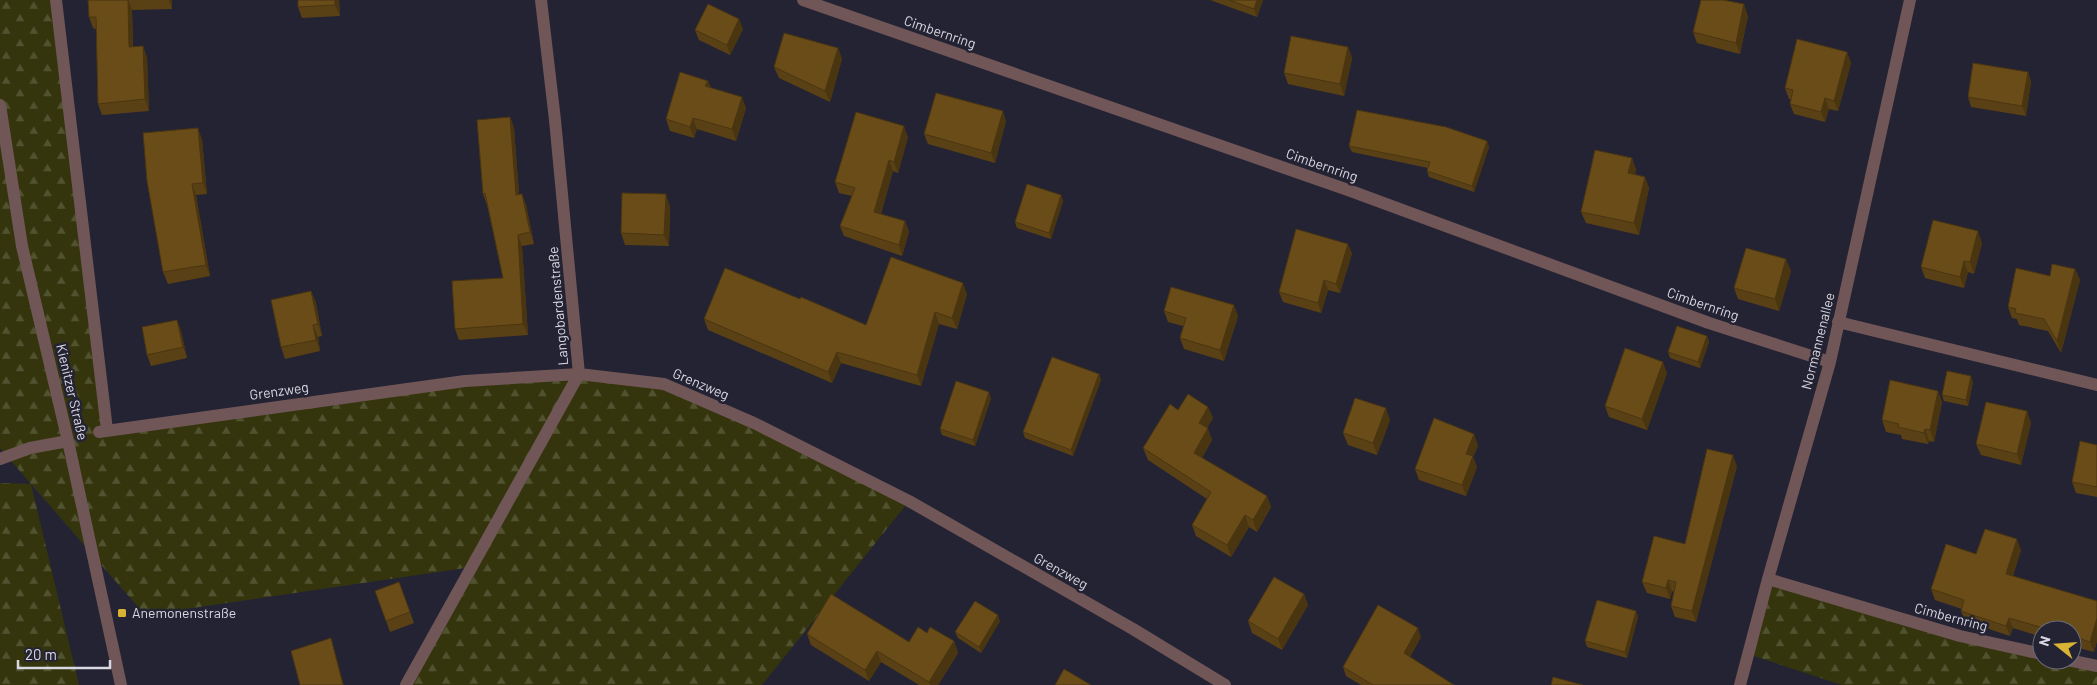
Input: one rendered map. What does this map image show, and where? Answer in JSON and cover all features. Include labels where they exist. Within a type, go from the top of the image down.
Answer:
[{"type":"street","name":"Kienitzer Straße","points":[[56,0],[103,431]]},
{"type":"street","name":"Langobardenstraße","points":[[406,685],[579,374],[556,120],[542,0]]},
{"type":"street","name":"Cimbernring","points":[[804,0],[1348,190],[1709,323],[1830,362]]},
{"type":"street","name":"Normannenallee","points":[[1740,685],[1830,362],[1910,0]]},
{"type":"street","name":"Kienitzer Straße","points":[[0,105],[22,246],[68,441],[121,685]]},
{"type":"street","points":[[1838,322],[2097,386]]},
{"type":"street","name":"Grenzweg","points":[[103,431],[465,381],[579,374],[664,384],[754,423],[909,501],[1133,629],[1225,685]]},
{"type":"street","points":[[0,459],[30,448],[68,441]]},
{"type":"street","name":"Cimbernring","points":[[1768,579],[1960,636],[2032,652]]},
{"type":"street","points":[[2082,663],[2097,666]]},
{"type":"green space","points":[[0,0],[56,0],[107,430],[465,381],[579,374],[664,384],[909,501],[762,685],[406,685],[472,567],[145,615],[0,448]]},
{"type":"green space","points":[[0,483],[31,484],[79,685],[0,685]]},
{"type":"green space","points":[[1768,579],[2032,657],[2032,670],[2082,670],[2082,663],[2097,666],[2097,685],[1842,685],[1748,654]]},
{"type":"building","points":[[88,0],[128,0],[129,47],[143,46],[145,99],[98,104],[96,17],[89,17]]},
{"type":"building","points":[[298,0],[335,0],[335,5],[298,7]]},
{"type":"building","points":[[1229,0],[1257,0],[1254,9]]},
{"type":"building","points":[[1701,0],[1723,0],[1744,4],[1736,43],[1693,32]]},
{"type":"building","points":[[708,4],[739,19],[727,45],[695,30]]},
{"type":"building","points":[[784,33],[838,48],[825,91],[774,67]]},
{"type":"building","points":[[1291,36],[1348,47],[1340,84],[1284,73]]},
{"type":"building","points":[[1797,39],[1847,52],[1834,101],[1825,98],[1821,112],[1790,104],[1793,90],[1785,88]]},
{"type":"building","points":[[1973,63],[2028,72],[2022,106],[1968,97]]},
{"type":"building","points":[[680,72],[708,81],[705,86],[742,97],[732,129],[693,118],[690,127],[666,119]]},
{"type":"building","points":[[936,93],[1003,111],[991,153],[924,134]]},
{"type":"building","points":[[1357,110],[1446,127],[1487,141],[1472,186],[1427,171],[1430,162],[1349,146]]},
{"type":"building","points":[[856,112],[904,126],[894,162],[889,160],[874,212],[905,221],[899,245],[840,226],[855,188],[835,182]]},
{"type":"building","points":[[510,117],[516,195],[522,194],[530,232],[518,235],[523,324],[455,329],[452,281],[503,278],[485,193],[483,194],[477,120]]},
{"type":"building","points":[[198,128],[203,183],[192,184],[206,265],[163,272],[147,181],[143,133]]},
{"type":"building","points":[[1595,150],[1632,158],[1628,173],[1645,177],[1634,223],[1581,212]]},
{"type":"building","points":[[1027,184],[1061,195],[1049,233],[1015,222]]},
{"type":"building","points":[[622,193],[666,194],[664,235],[621,233]]},
{"type":"building","points":[[1933,220],[1978,231],[1970,262],[1964,261],[1960,277],[1921,267]]},
{"type":"building","points":[[1296,229],[1348,244],[1336,284],[1324,280],[1318,303],[1279,292]]},
{"type":"building","points":[[1746,248],[1786,259],[1775,299],[1734,288]]},
{"type":"building","points":[[891,257],[963,283],[952,318],[935,312],[917,375],[837,352],[828,372],[704,319],[725,268],[800,299],[801,297],[866,325]]},
{"type":"building","points":[[2052,264],[2075,269],[2057,341],[2044,319],[2015,313],[2016,309],[2008,307],[2016,268],[2050,276]]},
{"type":"building","points":[[1171,287],[1234,305],[1220,350],[1180,338],[1186,318],[1164,311]]},
{"type":"building","points":[[311,291],[318,324],[313,325],[316,340],[281,347],[271,300]]},
{"type":"building","points":[[177,320],[183,347],[147,355],[142,327]]},
{"type":"building","points":[[1677,326],[1707,336],[1698,362],[1668,352]]},
{"type":"building","points":[[1625,348],[1663,362],[1642,419],[1605,406]]},
{"type":"building","points":[[1052,357],[1099,374],[1071,450],[1023,432]]},
{"type":"building","points":[[1947,371],[1971,376],[1966,400],[1942,395]]},
{"type":"building","points":[[1890,380],[1938,391],[1930,430],[1925,429],[1924,433],[1898,427],[1899,424],[1882,420]]},
{"type":"building","points":[[956,381],[989,392],[973,440],[940,429]]},
{"type":"building","points":[[1188,394],[1208,407],[1199,423],[1208,428],[1194,453],[1267,496],[1253,520],[1245,515],[1227,545],[1192,525],[1211,492],[1143,448],[1170,404],[1178,410]]},
{"type":"building","points":[[1355,398],[1386,408],[1373,443],[1343,433]]},
{"type":"building","points":[[1986,402],[2027,411],[2017,454],[1976,444]]},
{"type":"building","points":[[1434,418],[1474,434],[1466,454],[1473,456],[1462,485],[1415,469]]},
{"type":"building","points":[[2080,441],[2097,445],[2097,487],[2072,482]]},
{"type":"building","points":[[1707,449],[1733,455],[1692,611],[1671,606],[1676,582],[1668,580],[1666,588],[1642,582],[1654,536],[1685,544]]},
{"type":"building","points":[[1985,529],[2017,539],[2006,574],[2097,601],[2097,618],[2090,642],[2082,639],[2082,620],[2032,620],[2032,625],[2009,618],[2006,626],[1961,611],[1964,600],[1931,589],[1946,544],[1976,554]]},
{"type":"building","points":[[1274,577],[1304,594],[1278,639],[1248,621]]},
{"type":"building","points":[[399,582],[410,612],[386,621],[375,591]]},
{"type":"building","points":[[831,594],[909,642],[918,627],[927,633],[930,627],[954,641],[929,682],[877,651],[865,670],[807,634]]},
{"type":"building","points":[[1597,600],[1636,611],[1625,652],[1585,641]]},
{"type":"building","points":[[975,601],[998,615],[979,647],[955,632]]},
{"type":"building","points":[[1378,605],[1418,628],[1404,653],[1454,685],[1373,685],[1343,667]]},
{"type":"building","points":[[331,638],[343,685],[300,685],[291,651]]},
{"type":"building","points":[[1064,669],[1091,685],[1055,685]]},
{"type":"building","points":[[1553,677],[1583,685],[1551,685]]},
{"type":"place","name":"Anemonenstraße","points":[[122,613]]}]
